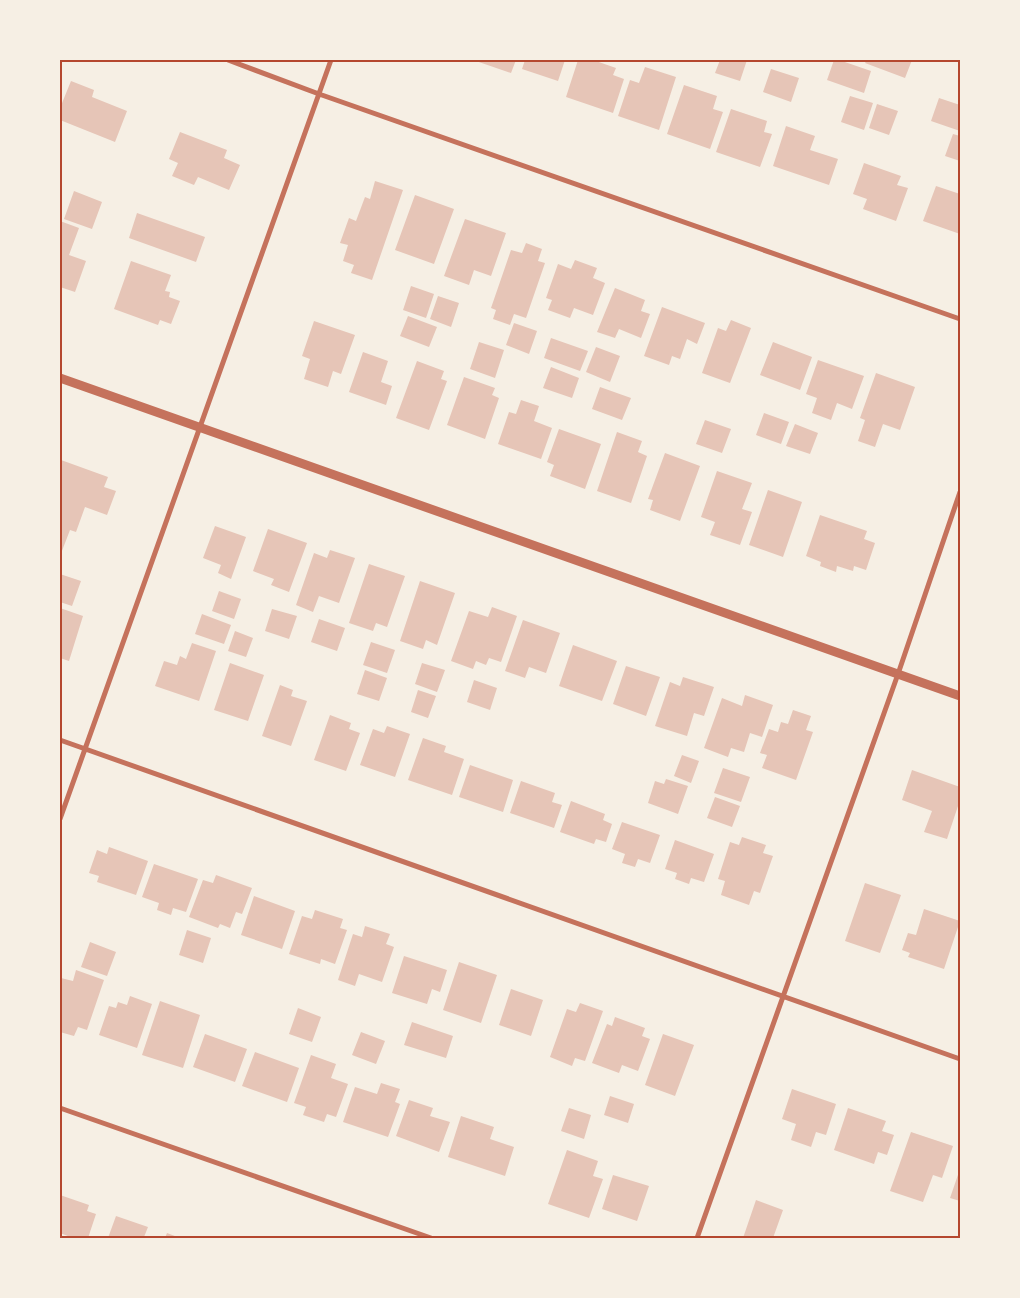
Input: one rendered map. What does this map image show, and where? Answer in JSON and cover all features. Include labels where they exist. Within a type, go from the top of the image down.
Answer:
[{"type":"street","points":[[228,60],[319,94],[960,319]]},
{"type":"street","points":[[60,819],[331,60]]},
{"type":"street","points":[[60,378],[960,696]]},
{"type":"street","points":[[697,1238],[898,674],[960,492]]},
{"type":"street","points":[[60,740],[960,1059]]},
{"type":"street","points":[[60,1108],[431,1238]]},
{"type":"building","points":[[473,60],[516,60],[511,73]]},
{"type":"building","points":[[525,60],[565,60],[558,81],[522,69]]},
{"type":"building","points":[[578,60],[593,60],[616,68],[613,75],[624,79],[613,113],[566,97]]},
{"type":"building","points":[[720,60],[747,60],[740,81],[715,73]]},
{"type":"building","points":[[834,60],[871,71],[864,93],[827,80]]},
{"type":"building","points":[[867,60],[912,60],[905,78],[865,63]]},
{"type":"building","points":[[645,67],[676,77],[659,130],[618,116],[630,80],[639,83]]},
{"type":"building","points":[[771,69],[799,78],[791,102],[763,92]]},
{"type":"building","points":[[71,81],[94,90],[92,97],[127,111],[115,142],[60,120],[60,108]]},
{"type":"building","points":[[684,85],[717,96],[713,109],[723,112],[710,149],[667,134]]},
{"type":"building","points":[[850,96],[873,103],[864,130],[841,122]]},
{"type":"building","points":[[939,98],[960,105],[960,131],[931,121]]},
{"type":"building","points":[[877,104],[898,111],[889,135],[869,128]]},
{"type":"building","points":[[731,109],[767,121],[764,132],[772,134],[760,167],[716,152]]},
{"type":"building","points":[[786,126],[815,136],[810,150],[838,159],[829,185],[773,166]]},
{"type":"building","points":[[180,132],[227,150],[224,158],[240,165],[229,190],[198,177],[194,185],[172,176],[178,163],[169,159]]},
{"type":"building","points":[[953,134],[960,136],[960,161],[945,156]]},
{"type":"building","points":[[864,163],[901,176],[897,185],[908,188],[896,221],[863,209],[867,199],[853,194]]},
{"type":"building","points":[[375,181],[403,190],[372,280],[351,273],[354,265],[343,261],[348,245],[340,243],[349,218],[356,221],[365,197],[370,199]]},
{"type":"building","points":[[936,186],[960,194],[960,234],[923,221]]},
{"type":"building","points":[[74,191],[102,202],[92,229],[64,219]]},
{"type":"building","points":[[415,195],[454,209],[434,264],[395,250]]},
{"type":"building","points":[[137,213],[205,237],[196,262],[129,238]]},
{"type":"building","points":[[465,219],[506,233],[491,276],[474,270],[469,285],[444,276]]},
{"type":"building","points":[[60,221],[79,228],[69,255],[86,261],[75,292],[60,287]]},
{"type":"building","points":[[526,243],[542,249],[538,261],[545,263],[526,318],[514,314],[510,325],[493,319],[496,310],[491,308],[511,250],[522,253]]},
{"type":"building","points":[[575,260],[597,268],[593,278],[605,283],[593,315],[574,308],[570,318],[548,310],[552,300],[546,298],[558,264],[571,269]]},
{"type":"building","points":[[131,261],[171,275],[165,291],[170,292],[169,297],[180,301],[171,324],[160,320],[158,325],[114,309]]},
{"type":"building","points":[[411,286],[434,294],[426,318],[403,310]]},
{"type":"building","points":[[615,288],[645,300],[641,311],[650,314],[641,338],[619,329],[615,338],[597,332]]},
{"type":"building","points":[[438,296],[459,303],[451,327],[430,319]]},
{"type":"building","points":[[662,307],[705,323],[697,344],[687,339],[680,359],[672,356],[669,365],[644,356]]},
{"type":"building","points":[[408,316],[437,327],[429,347],[400,336]]},
{"type":"building","points":[[731,320],[751,328],[730,383],[702,373],[718,328],[726,331]]},
{"type":"building","points":[[314,321],[355,335],[341,374],[333,371],[328,387],[304,379],[310,359],[302,356]]},
{"type":"building","points":[[514,323],[537,331],[529,354],[506,345]]},
{"type":"building","points":[[551,338],[588,351],[580,371],[544,358]]},
{"type":"building","points":[[479,342],[504,350],[495,378],[470,369]]},
{"type":"building","points":[[773,342],[812,357],[800,390],[760,375]]},
{"type":"building","points":[[596,347],[620,356],[610,382],[586,372]]},
{"type":"building","points":[[363,352],[388,361],[381,382],[392,386],[386,405],[349,392]]},
{"type":"building","points":[[818,360],[864,376],[852,409],[837,403],[831,420],[812,413],[817,398],[806,394]]},
{"type":"building","points":[[417,361],[444,371],[441,379],[447,381],[429,430],[396,418]]},
{"type":"building","points":[[551,367],[579,378],[572,398],[543,388]]},
{"type":"building","points":[[876,373],[915,387],[900,430],[883,424],[875,447],[858,441],[865,420],[860,418]]},
{"type":"building","points":[[464,377],[495,388],[492,395],[499,398],[485,439],[447,425]]},
{"type":"building","points":[[600,387],[631,398],[622,420],[592,409]]},
{"type":"building","points":[[521,400],[539,406],[534,421],[552,428],[541,459],[498,444],[509,412],[516,414]]},
{"type":"building","points":[[764,413],[789,422],[781,444],[756,435]]},
{"type":"building","points":[[705,420],[731,429],[722,453],[696,444]]},
{"type":"building","points":[[795,424],[818,433],[810,454],[786,446]]},
{"type":"building","points":[[559,429],[601,444],[585,489],[550,476],[554,465],[547,462]]},
{"type":"building","points":[[617,432],[642,441],[638,452],[647,456],[631,503],[597,491]]},
{"type":"building","points":[[665,453],[700,466],[680,521],[650,510],[653,500],[648,499]]},
{"type":"building","points":[[61,460],[108,477],[104,487],[116,491],[107,515],[85,507],[76,532],[70,530],[60,556]]},
{"type":"building","points":[[717,471],[752,483],[742,509],[752,512],[740,545],[710,535],[715,522],[701,517]]},
{"type":"building","points":[[768,490],[802,502],[783,557],[749,545]]},
{"type":"building","points":[[820,515],[867,531],[864,539],[875,543],[866,570],[854,566],[853,571],[837,566],[836,572],[820,566],[821,562],[806,556]]},
{"type":"building","points":[[215,526],[246,537],[231,579],[218,573],[221,565],[203,558]]},
{"type":"building","points":[[268,529],[307,543],[289,592],[271,585],[274,579],[253,571]]},
{"type":"building","points":[[330,550],[355,558],[339,603],[319,596],[313,612],[296,605],[314,553],[327,558]]},
{"type":"building","points":[[369,564],[405,576],[387,627],[376,623],[373,631],[349,623]]},
{"type":"building","points":[[60,574],[81,581],[72,606],[60,602]]},
{"type":"building","points":[[420,581],[455,593],[437,645],[426,640],[423,649],[400,641]]},
{"type":"building","points":[[219,591],[241,599],[234,619],[212,611]]},
{"type":"building","points":[[492,607],[517,616],[501,662],[489,658],[486,665],[476,661],[473,669],[451,661],[469,611],[488,617]]},
{"type":"building","points":[[60,608],[83,616],[69,661],[60,658]]},
{"type":"building","points":[[272,609],[297,616],[289,639],[265,631]]},
{"type":"building","points":[[202,614],[231,625],[224,644],[195,634]]},
{"type":"building","points":[[319,619],[345,628],[337,651],[311,642]]},
{"type":"building","points":[[523,620],[560,633],[546,673],[529,667],[525,678],[505,671]]},
{"type":"building","points":[[235,631],[253,638],[246,657],[228,651]]},
{"type":"building","points":[[371,642],[395,650],[387,673],[363,665]]},
{"type":"building","points":[[192,643],[216,651],[199,701],[155,686],[164,661],[177,665],[180,656],[186,659]]},
{"type":"building","points":[[573,645],[617,661],[602,701],[559,686]]},
{"type":"building","points":[[230,663],[264,675],[248,721],[214,710]]},
{"type":"building","points":[[422,663],[445,670],[437,692],[415,684]]},
{"type":"building","points":[[626,666],[660,677],[646,716],[613,704]]},
{"type":"building","points":[[365,670],[387,678],[379,701],[357,694]]},
{"type":"building","points":[[683,677],[714,687],[704,716],[694,713],[687,736],[655,726],[670,682],[680,686]]},
{"type":"building","points":[[474,680],[497,688],[490,710],[467,702]]},
{"type":"building","points":[[280,685],[293,690],[291,696],[307,701],[291,746],[262,736]]},
{"type":"building","points":[[418,690],[436,696],[428,718],[411,712]]},
{"type":"building","points":[[745,695],[773,705],[762,737],[750,733],[744,752],[731,748],[728,757],[704,748],[722,698],[742,706]]},
{"type":"building","points":[[793,710],[811,716],[806,730],[813,732],[796,780],[762,768],[767,755],[760,753],[769,729],[778,732],[781,722],[788,724]]},
{"type":"building","points":[[330,715],[351,723],[349,729],[360,733],[346,771],[314,760]]},
{"type":"building","points":[[387,726],[410,734],[395,777],[360,765],[373,729],[384,733]]},
{"type":"building","points":[[423,738],[446,746],[444,752],[464,759],[452,795],[408,780]]},
{"type":"building","points":[[682,755],[699,761],[691,783],[674,776]]},
{"type":"building","points":[[470,765],[513,780],[503,812],[459,797]]},
{"type":"building","points":[[723,768],[750,777],[741,802],[714,793]]},
{"type":"building","points":[[912,770],[960,787],[960,800],[947,839],[924,832],[932,811],[902,800]]},
{"type":"building","points":[[666,779],[688,786],[678,814],[648,803],[655,781],[664,784]]},
{"type":"building","points":[[521,781],[555,793],[552,802],[562,805],[554,828],[510,813]]},
{"type":"building","points":[[715,797],[740,806],[732,827],[707,818]]},
{"type":"building","points":[[571,801],[605,814],[603,820],[612,824],[606,842],[596,839],[594,844],[560,832]]},
{"type":"building","points":[[622,822],[660,835],[650,863],[638,859],[635,867],[622,863],[625,854],[612,849]]},
{"type":"building","points":[[742,837],[766,845],[763,853],[773,856],[760,893],[754,891],[749,905],[721,895],[725,881],[718,879],[730,842],[739,845]]},
{"type":"building","points":[[675,840],[714,854],[704,882],[691,878],[689,884],[675,879],[677,873],[665,869]]},
{"type":"building","points":[[109,847],[148,861],[136,895],[97,882],[99,876],[89,873],[97,850],[107,854]]},
{"type":"building","points":[[154,864],[198,879],[186,912],[173,908],[171,915],[157,910],[159,903],[142,897]]},
{"type":"building","points":[[216,875],[252,888],[242,914],[236,912],[230,928],[220,924],[218,928],[189,917],[203,880],[213,883]]},
{"type":"building","points":[[865,883],[901,895],[880,953],[845,941]]},
{"type":"building","points":[[254,896],[295,911],[282,949],[241,935]]},
{"type":"building","points":[[924,909],[960,921],[944,969],[908,957],[910,953],[902,950],[908,933],[916,935]]},
{"type":"building","points":[[315,910],[343,919],[340,928],[347,930],[335,964],[321,959],[320,964],[289,954],[302,916],[312,919]]},
{"type":"building","points":[[365,926],[390,934],[386,944],[394,947],[382,982],[359,974],[355,986],[338,980],[353,934],[362,937]]},
{"type":"building","points":[[187,930],[211,938],[203,963],[179,955]]},
{"type":"building","points":[[90,942],[116,952],[107,976],[81,967]]},
{"type":"building","points":[[404,956],[447,970],[440,992],[432,989],[427,1004],[392,993]]},
{"type":"building","points":[[459,962],[497,975],[481,1023],[443,1010]]},
{"type":"building","points":[[76,970],[104,980],[87,1030],[78,1027],[74,1036],[60,1032],[60,982],[61,978],[73,981]]},
{"type":"building","points":[[511,989],[543,1000],[531,1036],[499,1025]]},
{"type":"building","points":[[130,996],[152,1004],[137,1048],[99,1035],[109,1006],[116,1008],[118,1002],[127,1005]]},
{"type":"building","points":[[160,1001],[200,1015],[183,1068],[142,1055]]},
{"type":"building","points":[[580,1003],[603,1011],[585,1061],[575,1058],[572,1066],[550,1057],[567,1009],[576,1012]]},
{"type":"building","points":[[298,1008],[321,1017],[312,1042],[289,1034]]},
{"type":"building","points":[[615,1017],[645,1028],[642,1036],[650,1039],[638,1071],[622,1065],[619,1073],[592,1063],[607,1024],[612,1026]]},
{"type":"building","points":[[412,1022],[453,1036],[446,1058],[404,1045]]},
{"type":"building","points":[[361,1032],[385,1041],[376,1064],[352,1055]]},
{"type":"building","points":[[205,1034],[247,1049],[235,1082],[193,1067]]},
{"type":"building","points":[[663,1034],[694,1045],[675,1096],[645,1085]]},
{"type":"building","points":[[255,1052],[299,1068],[287,1102],[242,1086]]},
{"type":"building","points":[[311,1055],[336,1064],[331,1078],[348,1084],[336,1117],[327,1114],[324,1122],[303,1115],[306,1107],[294,1103]]},
{"type":"building","points":[[381,1083],[400,1089],[395,1102],[400,1104],[388,1137],[343,1122],[355,1087],[377,1094]]},
{"type":"building","points":[[792,1089],[836,1104],[826,1135],[816,1132],[811,1147],[791,1140],[796,1124],[782,1119]]},
{"type":"building","points":[[610,1096],[634,1104],[628,1123],[604,1115]]},
{"type":"building","points":[[409,1100],[433,1108],[430,1116],[450,1122],[439,1152],[396,1136]]},
{"type":"building","points":[[569,1108],[591,1115],[584,1139],[561,1131]]},
{"type":"building","points":[[848,1108],[886,1121],[882,1131],[894,1135],[887,1155],[878,1152],[874,1164],[834,1150]]},
{"type":"building","points":[[461,1116],[494,1127],[490,1139],[514,1147],[505,1176],[448,1157]]},
{"type":"building","points":[[911,1132],[953,1146],[942,1178],[933,1175],[923,1202],[890,1191]]},
{"type":"building","points":[[567,1150],[598,1161],[593,1176],[603,1179],[589,1218],[548,1204]]},
{"type":"building","points":[[960,1169],[960,1201],[950,1198]]},
{"type":"building","points":[[613,1175],[649,1186],[637,1221],[602,1209]]},
{"type":"building","points":[[60,1195],[89,1205],[87,1211],[96,1214],[88,1238],[73,1238],[60,1233]]},
{"type":"building","points":[[756,1200],[783,1210],[773,1238],[743,1238]]},
{"type":"building","points":[[116,1216],[148,1227],[144,1237],[148,1238],[108,1238]]},
{"type":"building","points":[[167,1233],[180,1238],[165,1238]]}]
